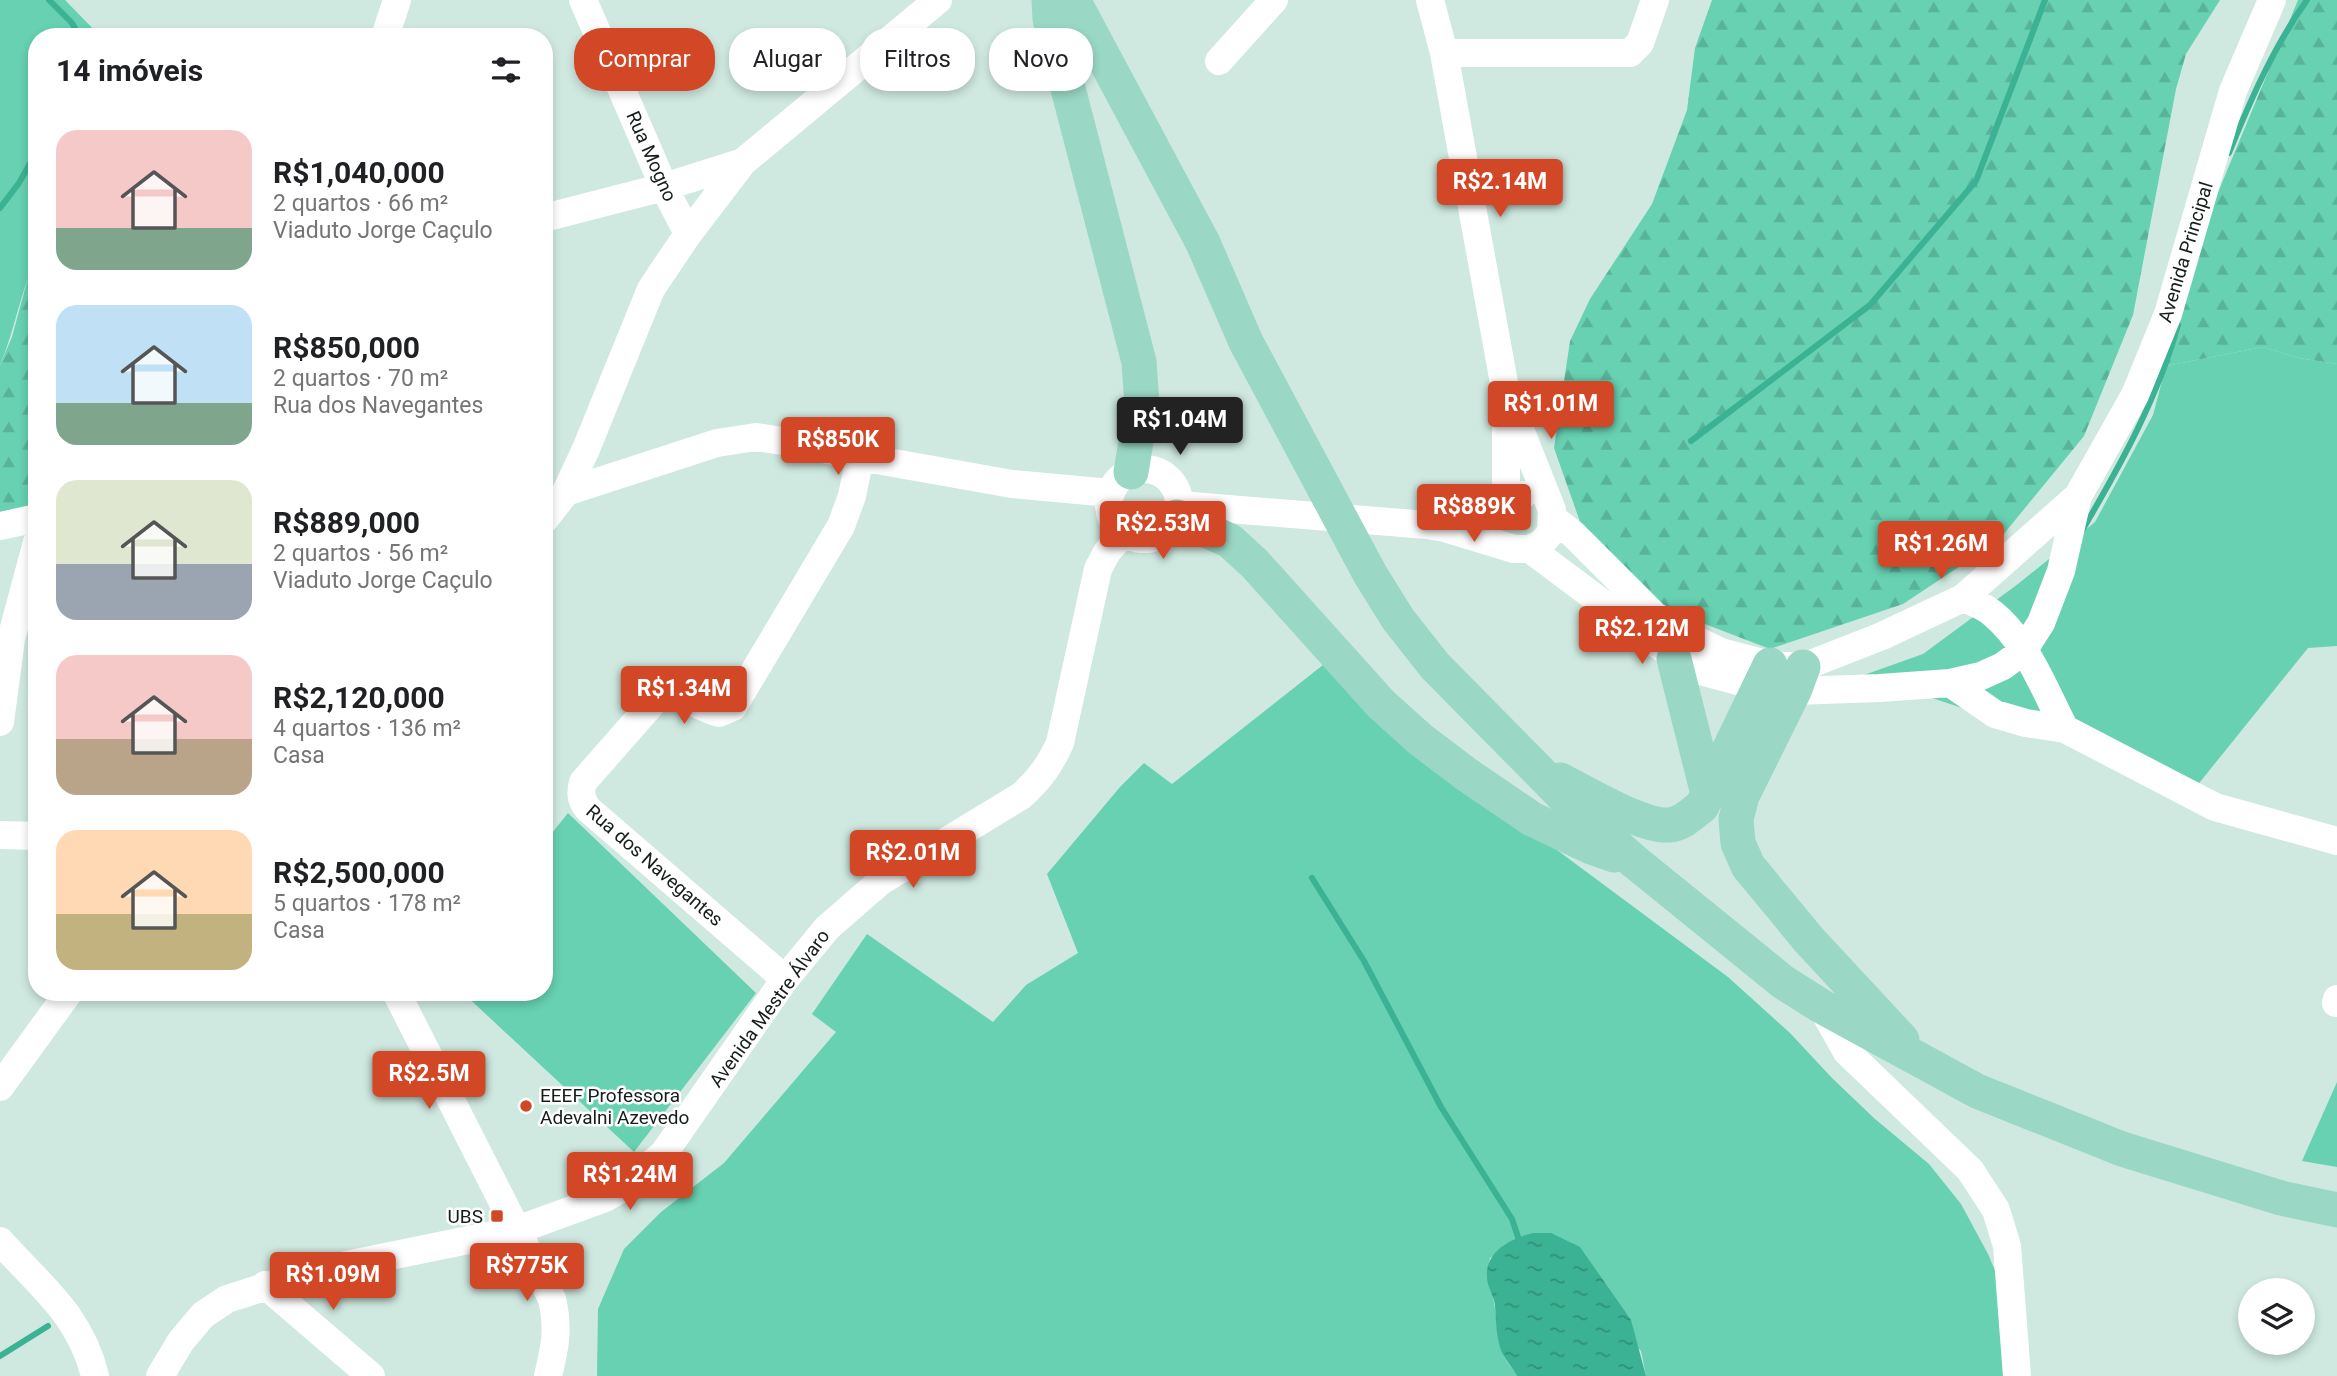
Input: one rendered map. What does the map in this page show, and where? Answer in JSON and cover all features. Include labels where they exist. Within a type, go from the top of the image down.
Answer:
[{"type":"main road","points":[[1049,0],[1050,19],[1139,362],[1142,405],[1121,483]]},
{"type":"main road","points":[[1073,0],[1203,243],[1246,342],[1370,574],[1398,619],[1435,666],[1590,823],[1783,982],[1821,1006],[1977,1091],[2122,1149],[2281,1199],[2337,1210]]},
{"type":"main road","points":[[1179,511],[1230,541],[1255,564],[1381,705],[1457,768],[1532,819],[1591,847],[1635,862]]},
{"type":"main road","points":[[1674,659],[1707,794]]},
{"type":"main road","points":[[1532,766],[1642,820],[1668,825],[1686,819],[1702,806],[1707,794],[1782,678]]},
{"type":"main road","points":[[1782,678],[1742,796],[1736,819],[1738,842],[1748,866],[1809,940],[1924,1063]]},
{"type":"street","points":[[388,28],[397,0]]},
{"type":"street","name":"Rua Mogno","points":[[583,0],[664,187],[688,234]]},
{"type":"street","points":[[553,509],[566,492],[586,449],[651,289],[688,234],[743,162],[938,0]]},
{"type":"street","points":[[1219,61],[1274,0]]},
{"type":"street","points":[[1179,511],[1233,508],[1436,527],[1522,549],[1542,543],[1551,532],[1552,512],[1506,394],[1444,53],[1430,0]]},
{"type":"street","points":[[1444,53],[1630,53],[1640,43],[1655,0]]},
{"type":"street","name":"Avenida Principal","points":[[1782,678],[1880,688],[1950,683],[1981,676],[2003,666],[2023,651],[2041,623],[2061,571],[2078,496],[2135,396],[2168,314],[2233,90],[2272,0]]},
{"type":"street","points":[[553,216],[664,187],[743,162]]},
{"type":"street","points":[[1506,394],[1501,506],[1494,522],[1496,535],[1504,544],[1522,549],[1674,659],[1705,674],[1782,678]]},
{"type":"street","points":[[566,492],[717,443],[756,438],[796,443],[1012,484],[1121,483],[1148,470],[1167,477],[1175,486],[1179,511],[1174,523],[1159,537],[1146,540],[1124,533],[1112,517],[1109,506],[1121,483]]},
{"type":"street","name":"Rua dos Navegantes","points":[[785,979],[588,809],[580,793],[583,782],[662,695],[675,695],[719,713],[733,707],[841,526],[852,496],[860,457]]},
{"type":"street","points":[[1436,527],[1501,506],[1528,494],[1552,512],[1654,615],[1686,635],[1782,678]]},
{"type":"street","name":"Avenida Principal","points":[[1782,678],[1963,598],[2078,496]]},
{"type":"street","points":[[0,526],[28,520]]},
{"type":"street","name":"Avenida Mestre Álvaro","points":[[160,1376],[181,1341],[202,1315],[227,1299],[312,1272],[512,1219],[605,1198],[645,1172],[664,1153],[785,979],[827,928],[881,881],[1021,796],[1050,764],[1060,743],[1098,569],[1107,552],[1124,533]]},
{"type":"street","points":[[0,722],[11,639],[28,576]]},
{"type":"street","points":[[1963,598],[1993,614],[2008,629],[2023,651],[2065,729]]},
{"type":"street","points":[[1950,683],[1996,714],[2026,723],[2065,729],[2215,807],[2337,841]]},
{"type":"street","points":[[0,835],[28,836]]},
{"type":"street","points":[[0,1087],[62,1001]]},
{"type":"street","points":[[401,1001],[552,1299],[557,1338],[548,1376]]},
{"type":"street","points":[[1821,1006],[1847,1052],[1970,1170],[1996,1210],[2007,1246],[2017,1376]]},
{"type":"street","points":[[0,1241],[60,1304],[77,1327],[89,1353],[94,1376]]},
{"type":"street","points":[[265,1285],[371,1376]]},
{"type":"green space","points":[[0,0],[65,0],[92,28],[28,28],[28,278],[0,365]]},
{"type":"green space","points":[[1712,0],[2220,0],[2186,54],[2176,89],[2133,315],[2084,436],[1998,541],[1903,604],[1770,649],[1697,621],[1646,597],[1584,533],[1554,448],[1570,341],[1590,299],[1652,204],[1687,110],[1695,48]]},
{"type":"green space","points":[[2298,0],[2337,0],[2337,364],[2299,358],[2263,347],[2166,366],[2209,214]]},
{"type":"green space","points":[[28,278],[28,509],[0,515],[0,365],[12,337]]},
{"type":"green space","points":[[2263,347],[2299,358],[2337,364],[2337,646],[2308,648],[2196,787],[1864,675],[1923,654],[2018,584],[2095,522],[2153,415],[2166,366]]},
{"type":"green space","points":[[1323,665],[1433,758],[1728,977],[1790,1033],[1875,1119],[1929,1164],[1961,1204],[1988,1254],[2008,1301],[2013,1376],[1646,1376],[1641,1351],[1533,1233],[1490,1258],[1489,1266],[1488,1277],[1500,1346],[1517,1376],[597,1376],[598,1309],[624,1249],[661,1212],[724,1163],[836,1032],[812,1014],[867,934],[993,1022],[1026,985],[1078,953],[1047,874],[1120,787],[1144,763],[1172,784]]},
{"type":"green space","points":[[568,813],[756,993],[634,1152],[472,1001],[553,1001],[553,832]]},
{"type":"green space","points":[[2337,1082],[2337,1167],[2302,1161]]},
{"type":"water","points":[[1533,1233],[1551,1233],[1580,1247],[1631,1320],[1646,1376],[1517,1376],[1500,1347],[1487,1273],[1498,1250],[1514,1239]]},
{"type":"waterway","points":[[49,0],[75,28]]},
{"type":"waterway","points":[[1691,441],[1870,305],[1976,181],[2045,0]]},
{"type":"waterway","points":[[2229,153],[2273,55],[2307,0]]},
{"type":"waterway","points":[[0,208],[28,167]]},
{"type":"waterway","points":[[2083,529],[2149,404],[2178,325]]},
{"type":"waterway","points":[[1312,878],[1364,961],[1441,1107],[1512,1219],[1520,1243]]},
{"type":"waterway","points":[[0,1356],[48,1326]]},
{"type":"place","name":"EEEF Professora Adevalni Azevedo","points":[[526,1106]]},
{"type":"place","name":"UBS","points":[[497,1216]]}]
